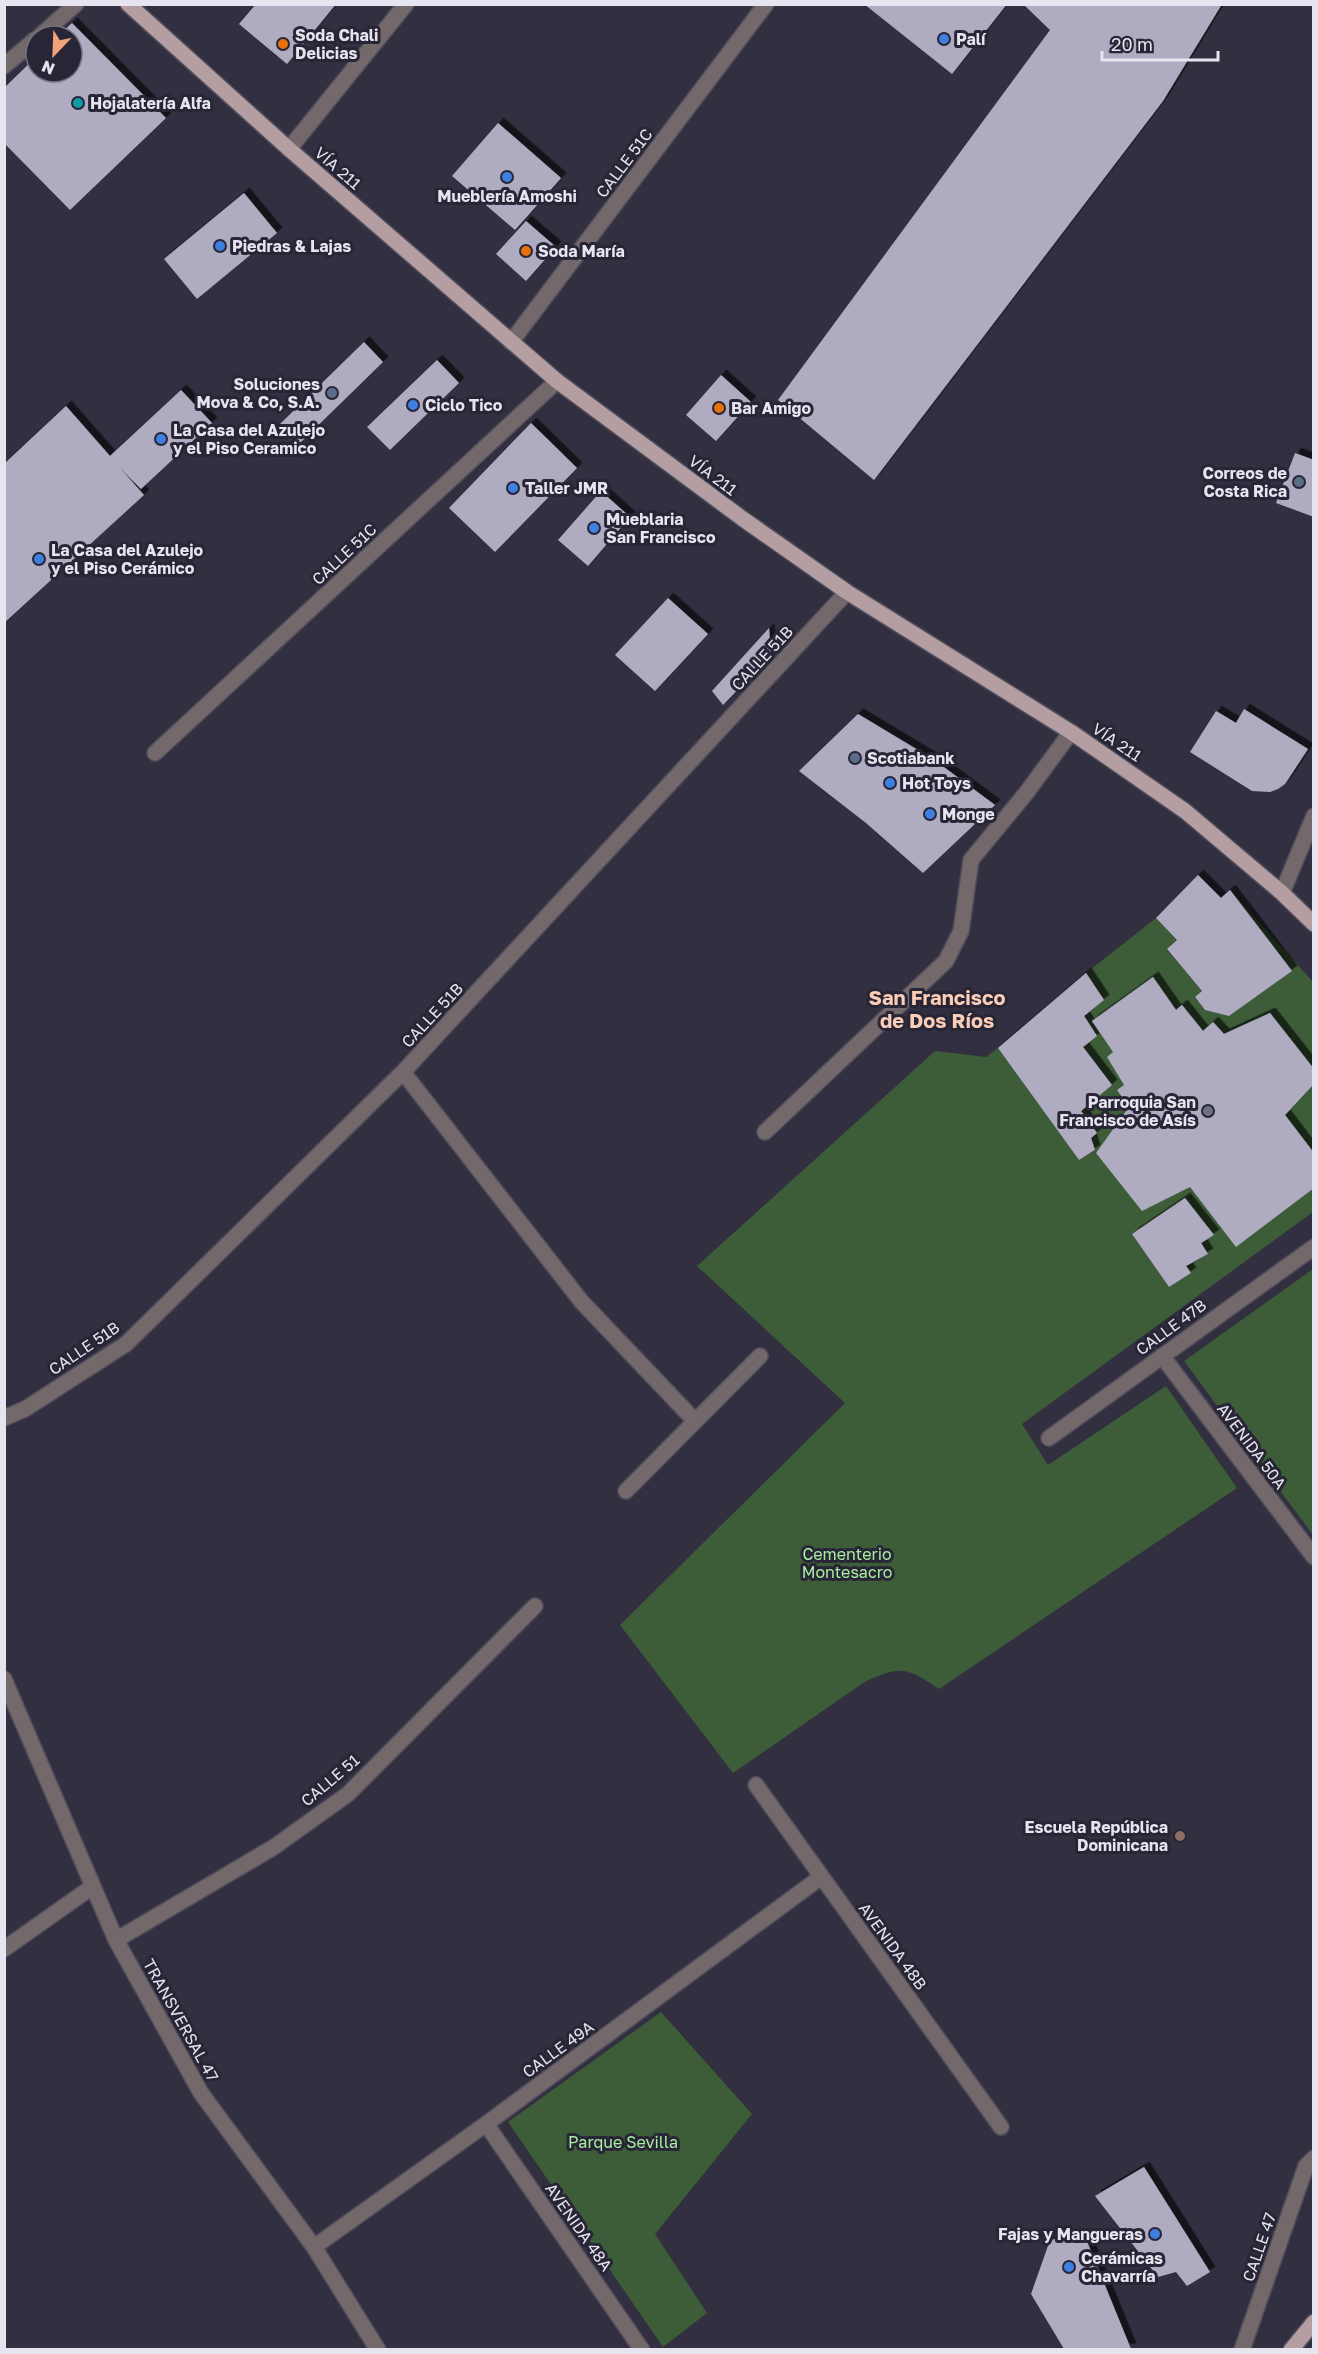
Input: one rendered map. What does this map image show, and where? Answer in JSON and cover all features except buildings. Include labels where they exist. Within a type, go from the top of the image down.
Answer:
[{"type":"main road","name":"VÍA 211","points":[[128,4],[289,149],[557,381],[742,519],[848,592],[1071,732],[1185,811],[1282,893],[1314,924]]},
{"type":"main road","points":[[1291,2349],[1314,2322]]},
{"type":"street","points":[[54,24],[76,4]]},
{"type":"street","points":[[289,149],[406,4]]},
{"type":"street","name":"CALLE 51C","points":[[511,342],[766,4]]},
{"type":"street","points":[[4,66],[24,49]]},
{"type":"street","name":"CALLE 51C","points":[[155,753],[557,381]]},
{"type":"street","name":"CALLE 51B","points":[[4,1418],[25,1409],[126,1344],[403,1072],[848,592]]},
{"type":"street","points":[[765,1132],[946,961],[961,931],[971,860],[1027,792],[1071,732]]},
{"type":"street","points":[[1282,893],[1314,816]]},
{"type":"street","points":[[403,1072],[580,1301],[695,1421]]},
{"type":"street","name":"CALLE 47B","points":[[1049,1438],[1314,1247]]},
{"type":"street","points":[[626,1491],[760,1356]]},
{"type":"street","name":"AVENIDA 50A","points":[[1162,1356],[1314,1557]]},
{"type":"street","name":"CALLE 51","points":[[116,1940],[274,1847],[348,1794],[535,1606]]},
{"type":"street","name":"TRANSVERSAL 47","points":[[4,1679],[116,1940],[201,2093],[314,2247],[378,2349]]},
{"type":"street","name":"AVENIDA 48B","points":[[756,1785],[1001,2127]]},
{"type":"street","name":"CALLE 49A","points":[[314,2247],[821,1878]]},
{"type":"street","points":[[4,1949],[92,1887]]},
{"type":"street","name":"AVENIDA 48A","points":[[486,2124],[642,2349]]},
{"type":"street","name":"CALLE 47","points":[[1242,2349],[1306,2166],[1314,2158]]},
{"type":"green space","name":"Cementerio Montesacro","points":[[1230,890],[1313,982],[1313,1212],[1022,1424],[1048,1465],[1166,1386],[1237,1488],[939,1689],[918,1676],[902,1671],[876,1677],[863,1683],[733,1773],[620,1625],[845,1403],[697,1266],[935,1051],[986,1057],[998,1048],[1079,1160],[1095,1151],[1091,1138],[1097,1133],[1081,1111],[1112,1084],[1083,1047],[1086,973],[1156,918],[1177,940],[1167,950],[1202,991],[1195,998],[1205,1010],[1229,1016],[1292,971]],"holes":[[[1185,1198],[1214,1235],[1201,1243],[1208,1254],[1186,1267],[1190,1273],[1169,1287],[1132,1234]]]},
{"type":"green space","points":[[1313,1269],[1313,1535],[1184,1361]]},
{"type":"green space","name":"Parque Sevilla","points":[[661,2012],[752,2114],[655,2234],[707,2313],[663,2347],[508,2122]]},
{"type":"place","name":"Palí","points":[[944,39]]},
{"type":"place","name":"Soda Chali Delicias","points":[[283,44]]},
{"type":"place","name":"Hojalatería Alfa","points":[[78,103]]},
{"type":"place","name":"Mueblería Amoshi","points":[[507,177]]},
{"type":"place","name":"Piedras & Lajas","points":[[220,246]]},
{"type":"place","name":"Soda María","points":[[526,251]]},
{"type":"place","name":"Soluciones Mova & Co, S.A.","points":[[332,393]]},
{"type":"place","name":"Ciclo Tico","points":[[413,405]]},
{"type":"place","name":"Bar Amigo","points":[[719,408]]},
{"type":"place","name":"La Casa del Azulejo y el Piso Ceramico","points":[[161,439]]},
{"type":"place","name":"Correos de Costa Rica","points":[[1299,482]]},
{"type":"place","name":"Taller JMR","points":[[513,488]]},
{"type":"place","name":"Mueblaria San Francisco","points":[[594,528]]},
{"type":"place","name":"La Casa del Azulejo y el Piso Cerámico","points":[[39,559]]},
{"type":"place","name":"Scotiabank","points":[[855,758]]},
{"type":"place","name":"Hot Toys","points":[[890,783]]},
{"type":"place","name":"Monge","points":[[930,814]]},
{"type":"place","name":"Parroquia San Francisco de Asís","points":[[1208,1111]]},
{"type":"place","name":"Escuela República Dominicana","points":[[1180,1836]]},
{"type":"place","name":"Fajas y Mangueras","points":[[1155,2234]]},
{"type":"place","name":"Cerámicas Chavarría","points":[[1069,2267]]},
{"type":"district","name":"San Francisco de Dos Ríos","points":[[937,1010]]}]
